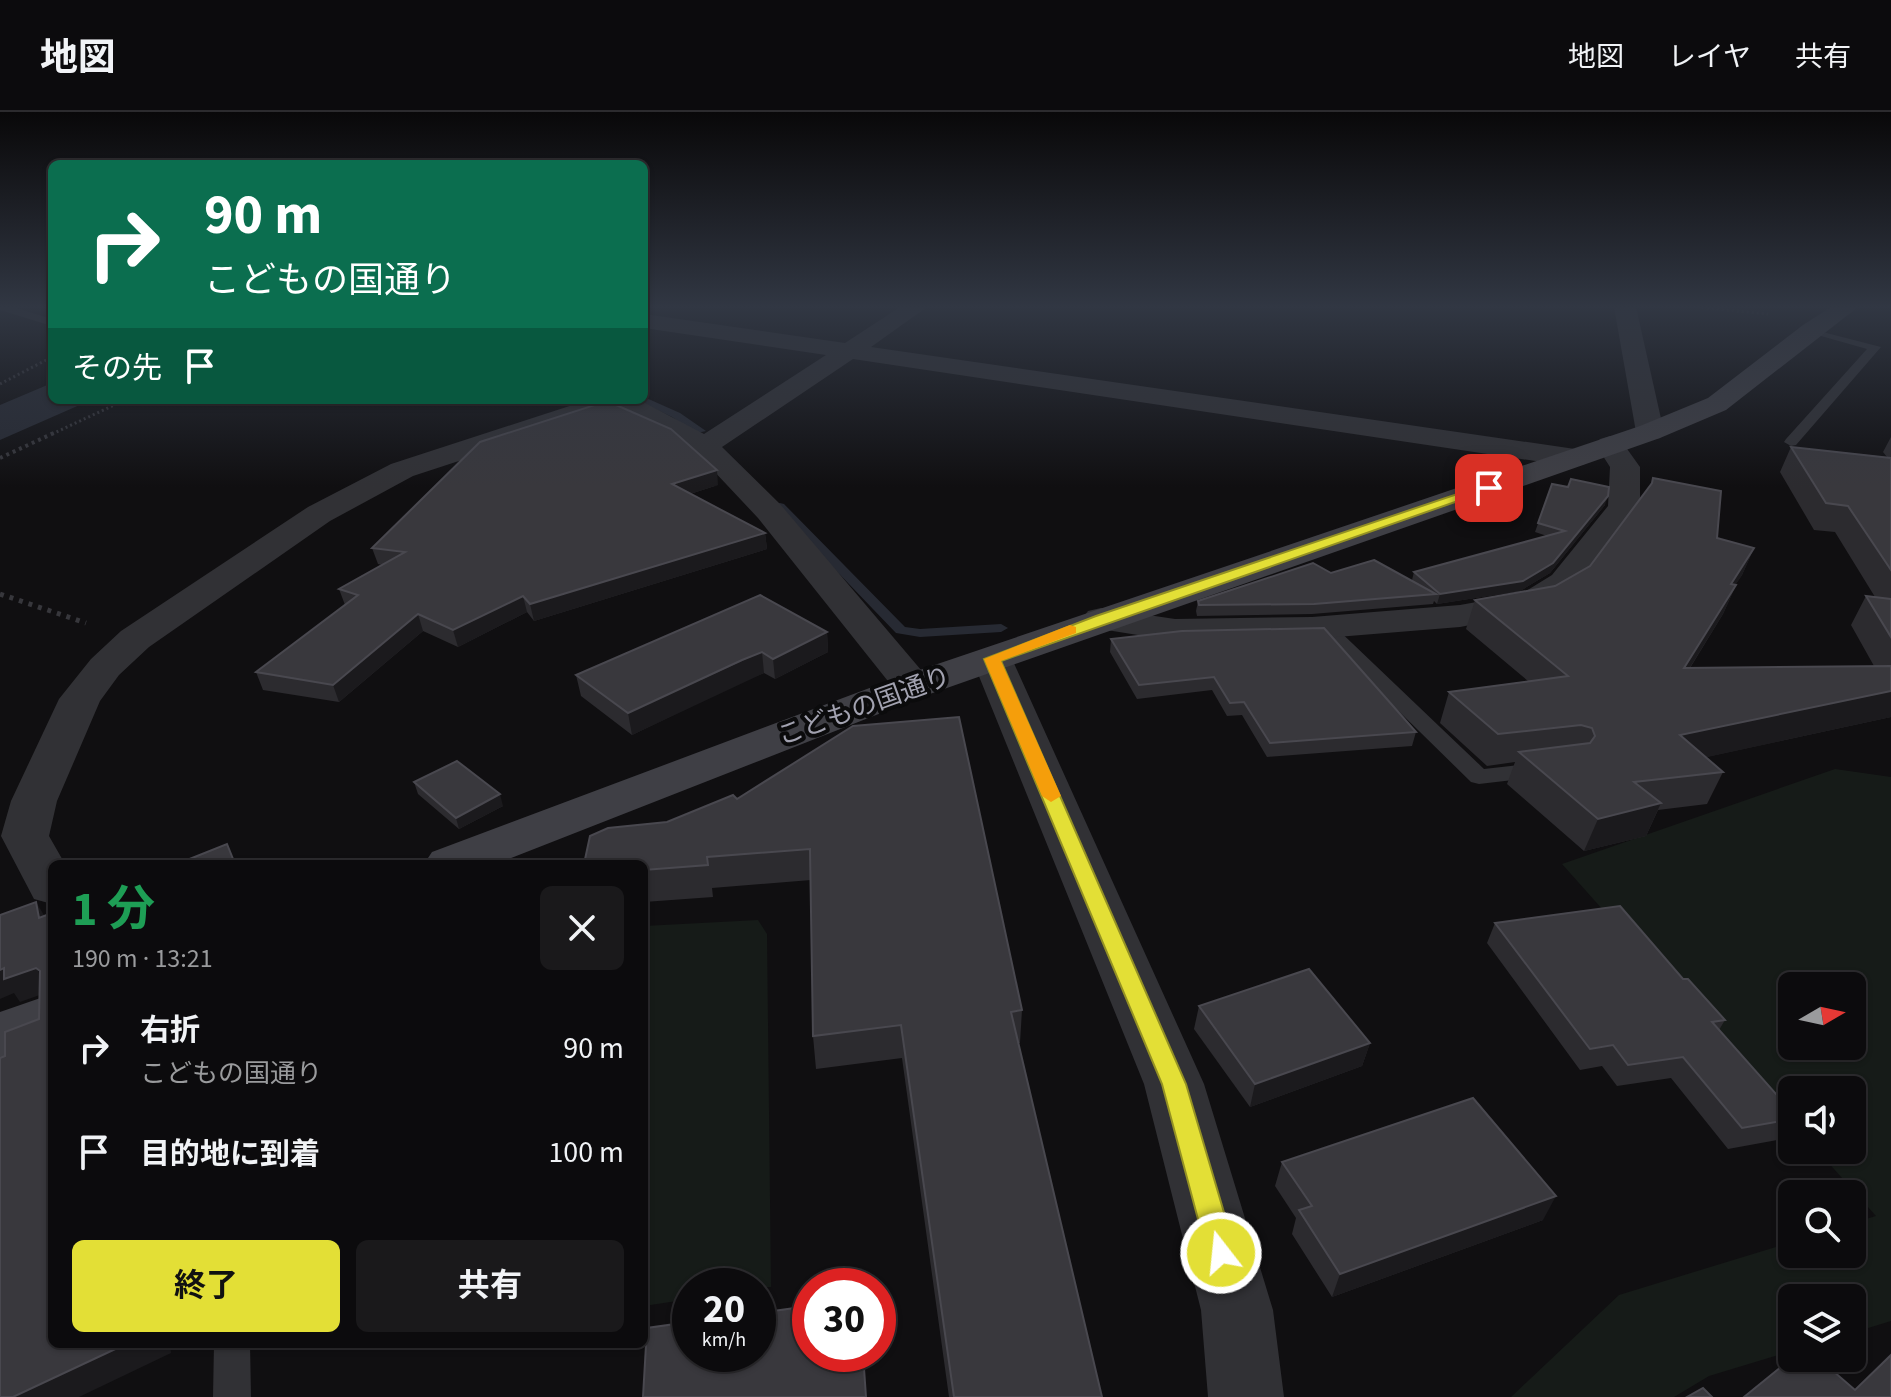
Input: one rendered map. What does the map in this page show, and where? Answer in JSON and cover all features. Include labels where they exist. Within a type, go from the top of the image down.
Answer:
[{"type":"main road","name":"こどもの国通り","points":[[459,860],[913,686],[1650,432],[1717,404],[1765,367]]},
{"type":"main road","points":[[0,1036],[48,1018]]},
{"type":"street","points":[[703,447],[826,367]]},
{"type":"street","points":[[966,367],[1575,458]]},
{"type":"street","points":[[1637,367],[1650,432]]},
{"type":"street","points":[[48,879],[25,836],[34,801],[80,699],[105,667],[135,639],[319,514],[402,470],[596,404]]},
{"type":"street","points":[[614,404],[655,417],[703,447],[743,479],[913,686]]},
{"type":"street","points":[[1101,619],[1175,630],[1324,627],[1460,616],[1532,603],[1565,583],[1624,507],[1625,467],[1610,445]]},
{"type":"street","points":[[992,659],[1174,1084],[1237,1310],[1246,1397]]},
{"type":"lane","points":[[1791,442],[1857,367]]},
{"type":"lane","points":[[1324,627],[1479,777],[1554,768]]},
{"type":"lane","points":[[232,1348],[232,1397]]},
{"type":"path","points":[[0,384],[33,367]]},
{"type":"path","points":[[0,458],[116,404]]},
{"type":"path","points":[[0,594],[135,639]]},
{"type":"shaded area","points":[[48,385],[48,404],[82,404],[0,440],[0,405]]},
{"type":"shaded area","points":[[1835,769],[1891,777],[1891,1321],[1866,1329],[1866,1284],[1778,1284],[1778,1355],[1709,1376],[1674,1397],[1511,1397],[1619,1295],[1778,1246],[1778,1268],[1866,1268],[1866,1219],[1876,1216],[1866,1205],[1866,1180],[1844,1180],[1830,1164],[1866,1164],[1866,1076],[1778,1076],[1778,1106],[1562,864]]},
{"type":"shaded area","points":[[758,920],[767,934],[771,1268],[672,1268],[672,1302],[648,1305],[648,926]]},
{"type":"building","points":[[598,404],[614,404],[671,429],[717,470],[672,484],[765,533],[530,604],[523,596],[453,630],[418,614],[333,685],[256,672],[358,595],[339,589],[405,552],[372,548],[480,442]]},
{"type":"building","points":[[1791,447],[1891,458],[1891,570],[1848,506],[1826,503]]},
{"type":"building","points":[[1653,478],[1721,491],[1717,538],[1754,548],[1731,584],[1736,585],[1684,668],[1891,666],[1891,691],[1680,735],[1723,772],[1634,782],[1661,803],[1598,819],[1519,752],[1590,743],[1595,736],[1592,728],[1581,725],[1498,734],[1449,692],[1568,676],[1475,600],[1555,586],[1590,566]]},
{"type":"building","points":[[1571,479],[1609,487],[1608,496],[1553,563],[1523,581],[1440,594],[1414,572],[1565,531],[1538,523],[1552,484],[1568,487]]},
{"type":"building","points":[[1374,560],[1436,594],[1314,604],[1199,605],[1198,601],[1313,563],[1331,573]]},
{"type":"building","points":[[760,595],[827,632],[773,659],[762,652],[742,660],[628,713],[576,675]]},
{"type":"building","points":[[1866,596],[1891,599],[1891,637]]},
{"type":"building","points":[[1324,628],[1416,732],[1270,743],[1244,702],[1230,703],[1214,677],[1139,685],[1111,639],[1182,631]]},
{"type":"building","points":[[959,717],[1022,1010],[1011,1012],[1102,1397],[954,1397],[901,1025],[813,1036],[810,849],[707,857],[708,865],[648,870],[648,860],[585,860],[590,836],[608,828],[667,822],[733,795],[737,799],[853,726]]},
{"type":"building","points":[[457,761],[500,794],[456,818],[414,782]]},
{"type":"building","points":[[227,844],[233,860],[187,860]]},
{"type":"building","points":[[36,902],[39,918],[48,915],[48,1348],[117,1348],[13,1397],[0,1397],[0,1058],[5,1056],[5,1032],[39,1019],[40,971],[36,968],[4,979],[4,968],[0,970],[0,915]]},
{"type":"building","points":[[1620,906],[1683,979],[1688,979],[1725,1020],[1712,1022],[1778,1096],[1778,1122],[1742,1128],[1683,1057],[1628,1065],[1613,1045],[1590,1049],[1495,923]]},
{"type":"building","points":[[1309,969],[1370,1043],[1255,1084],[1199,1006]]},
{"type":"building","points":[[1473,1098],[1556,1196],[1340,1274],[1299,1210],[1312,1206],[1282,1162]]},
{"type":"building","points":[[792,1308],[792,1372],[864,1372],[866,1397],[643,1397],[648,1328],[672,1325],[672,1372],[776,1372],[776,1311]]},
{"type":"building","points":[[1891,1355],[1891,1397],[1744,1397],[1778,1369],[1778,1372],[1834,1372],[1855,1390]]},
{"type":"building","points":[[1703,1388],[1712,1397],[1687,1397]]},
{"type":"waterway","points":[[648,402],[701,431]]},
{"type":"waterway","points":[[780,506],[901,630],[920,633],[1001,628]]},
{"type":"slow traffic","points":[[1051,796],[992,659],[1070,630]]},
{"type":"route","points":[[1221,1253],[1174,1084],[992,659],[1489,488]]}]
